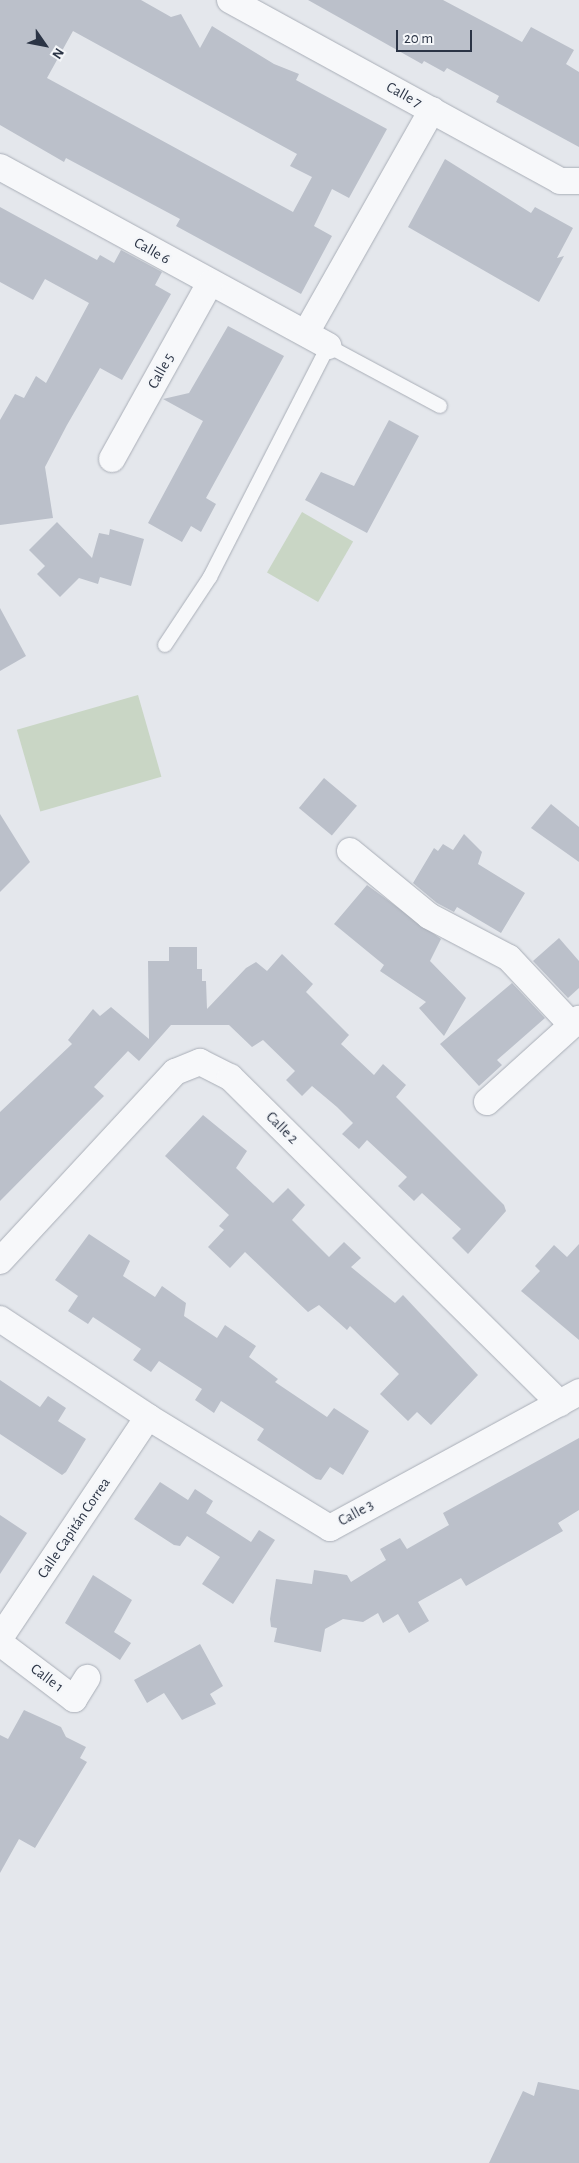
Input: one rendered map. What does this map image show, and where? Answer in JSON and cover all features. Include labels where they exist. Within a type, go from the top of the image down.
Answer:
[{"type":"street","name":"Calle 7","points":[[230,0],[560,181],[579,181]]},
{"type":"street","points":[[307,330],[432,110]]},
{"type":"street","name":"Calle 6","points":[[0,167],[210,283],[307,330],[328,346]]},
{"type":"street","name":"Calle 5","points":[[112,459],[210,283]]},
{"type":"street","points":[[350,851],[429,916],[509,958],[576,1022],[487,1102]]},
{"type":"street","name":"Calle 2","points":[[0,1261],[175,1072],[200,1062],[230,1077],[570,1397]]},
{"type":"street","points":[[0,1319],[144,1414]]},
{"type":"street","name":"Calle 3","points":[[144,1414],[330,1528],[570,1397]]},
{"type":"street","name":"Calle Capitán Correa","points":[[0,1638],[144,1414]]},
{"type":"street","name":"Calle 1","points":[[0,1643],[74,1699],[87,1678]]},
{"type":"lane","points":[[165,645],[210,577],[328,346],[440,406]]},
{"type":"green space","points":[[302,512],[353,542],[318,602],[267,573]]},
{"type":"green space","points":[[138,695],[161,777],[40,811],[17,730]]},
{"type":"building","points":[[0,0],[141,0],[171,17],[181,14],[200,48],[212,26],[274,64],[299,74],[296,80],[387,129],[349,198],[332,189],[314,226],[332,236],[301,294],[176,226],[180,219],[66,158],[64,162],[0,125]],"holes":[[[73,31],[297,154],[290,166],[312,177],[293,212],[47,78]]]},
{"type":"building","points":[[308,0],[443,0],[522,42],[531,27],[574,50],[566,64],[579,72],[579,147],[496,102],[499,96],[447,68],[444,72],[424,61],[422,64]]},
{"type":"building","points":[[445,159],[531,213],[535,207],[573,228],[557,258],[564,256],[539,302],[408,227]]},
{"type":"building","points":[[0,207],[97,260],[100,255],[114,263],[121,250],[162,272],[155,285],[171,294],[122,380],[100,368],[67,425],[45,467],[53,518],[0,525],[0,420],[15,394],[24,398],[36,376],[46,383],[89,303],[45,279],[33,300],[0,282]]},
{"type":"building","points":[[228,326],[284,356],[206,498],[216,504],[201,532],[191,526],[182,542],[148,523],[203,421],[163,399],[189,393]]},
{"type":"building","points":[[389,420],[419,436],[367,533],[305,500],[321,472],[354,486]]},
{"type":"building","points":[[57,522],[92,558],[99,533],[109,535],[110,529],[144,539],[131,586],[100,577],[98,584],[79,578],[60,597],[37,574],[45,566],[29,550]]},
{"type":"building","points":[[0,608],[26,656],[0,671]]},
{"type":"building","points":[[324,778],[357,806],[332,836],[299,808]]},
{"type":"building","points":[[551,804],[579,827],[579,862],[531,828]]},
{"type":"building","points":[[0,814],[30,862],[0,892]]},
{"type":"building","points":[[464,834],[482,852],[478,864],[525,893],[501,933],[457,907],[454,912],[437,903],[413,883],[434,848],[438,851],[443,844],[453,850]]},
{"type":"building","points":[[367,885],[441,939],[430,961],[466,998],[444,1036],[419,1008],[426,1002],[380,971],[384,965],[334,924]]},
{"type":"building","points":[[559,938],[579,961],[579,988],[568,998],[533,961]]},
{"type":"building","points":[[169,947],[197,947],[197,969],[202,969],[202,981],[206,981],[207,1009],[246,968],[256,962],[267,971],[282,954],[313,984],[306,992],[349,1035],[341,1044],[374,1075],[383,1064],[406,1085],[396,1097],[504,1205],[506,1211],[468,1254],[452,1238],[461,1229],[422,1193],[414,1201],[398,1186],[407,1177],[367,1140],[359,1149],[342,1134],[353,1123],[337,1107],[312,1086],[302,1096],[286,1080],[295,1071],[263,1040],[252,1047],[229,1025],[171,1025],[139,1061],[128,1051],[94,1087],[104,1096],[0,1201],[0,1112],[72,1044],[68,1040],[93,1009],[100,1016],[111,1007],[149,1039],[148,961],[169,961]]},
{"type":"building","points":[[512,983],[545,1018],[497,1060],[502,1065],[479,1086],[440,1044]]},
{"type":"building","points":[[203,1115],[247,1151],[236,1168],[273,1203],[288,1188],[305,1205],[292,1220],[329,1257],[344,1242],[361,1258],[351,1267],[395,1303],[403,1295],[478,1375],[431,1425],[417,1412],[408,1421],[380,1394],[399,1374],[350,1326],[347,1330],[319,1305],[308,1312],[245,1252],[230,1268],[208,1247],[224,1230],[219,1226],[229,1215],[165,1156]]},
{"type":"building","points":[[89,1234],[130,1261],[123,1276],[155,1297],[162,1286],[186,1303],[184,1316],[217,1338],[225,1325],[256,1346],[249,1357],[278,1379],[275,1382],[327,1417],[334,1408],[369,1431],[343,1475],[330,1467],[321,1480],[316,1479],[257,1440],[264,1429],[221,1401],[214,1413],[195,1400],[202,1389],[159,1361],[151,1372],[133,1360],[141,1349],[93,1317],[88,1324],[68,1311],[78,1296],[55,1280]]},
{"type":"building","points":[[579,1244],[579,1340],[521,1291],[540,1271],[535,1266],[554,1245],[567,1257]]},
{"type":"building","points":[[0,1380],[40,1407],[48,1396],[66,1408],[58,1421],[86,1439],[66,1472],[62,1475],[0,1434]]},
{"type":"building","points":[[579,1438],[579,1510],[558,1523],[563,1531],[466,1586],[461,1578],[418,1602],[429,1621],[409,1633],[398,1614],[383,1623],[378,1613],[363,1622],[343,1619],[325,1629],[321,1652],[274,1642],[277,1628],[271,1627],[270,1619],[276,1579],[312,1584],[314,1570],[347,1575],[351,1582],[386,1560],[380,1549],[400,1538],[407,1549],[449,1525],[443,1513]]},
{"type":"building","points":[[160,1482],[188,1500],[195,1489],[213,1501],[206,1513],[251,1542],[259,1530],[275,1540],[233,1604],[202,1584],[220,1557],[187,1536],[180,1546],[174,1545],[134,1519]]},
{"type":"building","points":[[0,1515],[27,1533],[0,1574]]},
{"type":"building","points":[[93,1575],[132,1600],[114,1632],[131,1643],[120,1660],[65,1623]]},
{"type":"building","points":[[200,1644],[223,1686],[210,1694],[216,1704],[182,1720],[164,1693],[147,1703],[134,1680]]},
{"type":"building","points":[[24,1710],[61,1727],[66,1737],[86,1747],[80,1758],[87,1762],[35,1848],[19,1839],[0,1873],[0,1735],[8,1739]]},
{"type":"building","points":[[538,2082],[579,2090],[579,2163],[489,2163],[523,2091],[534,2096]]}]
